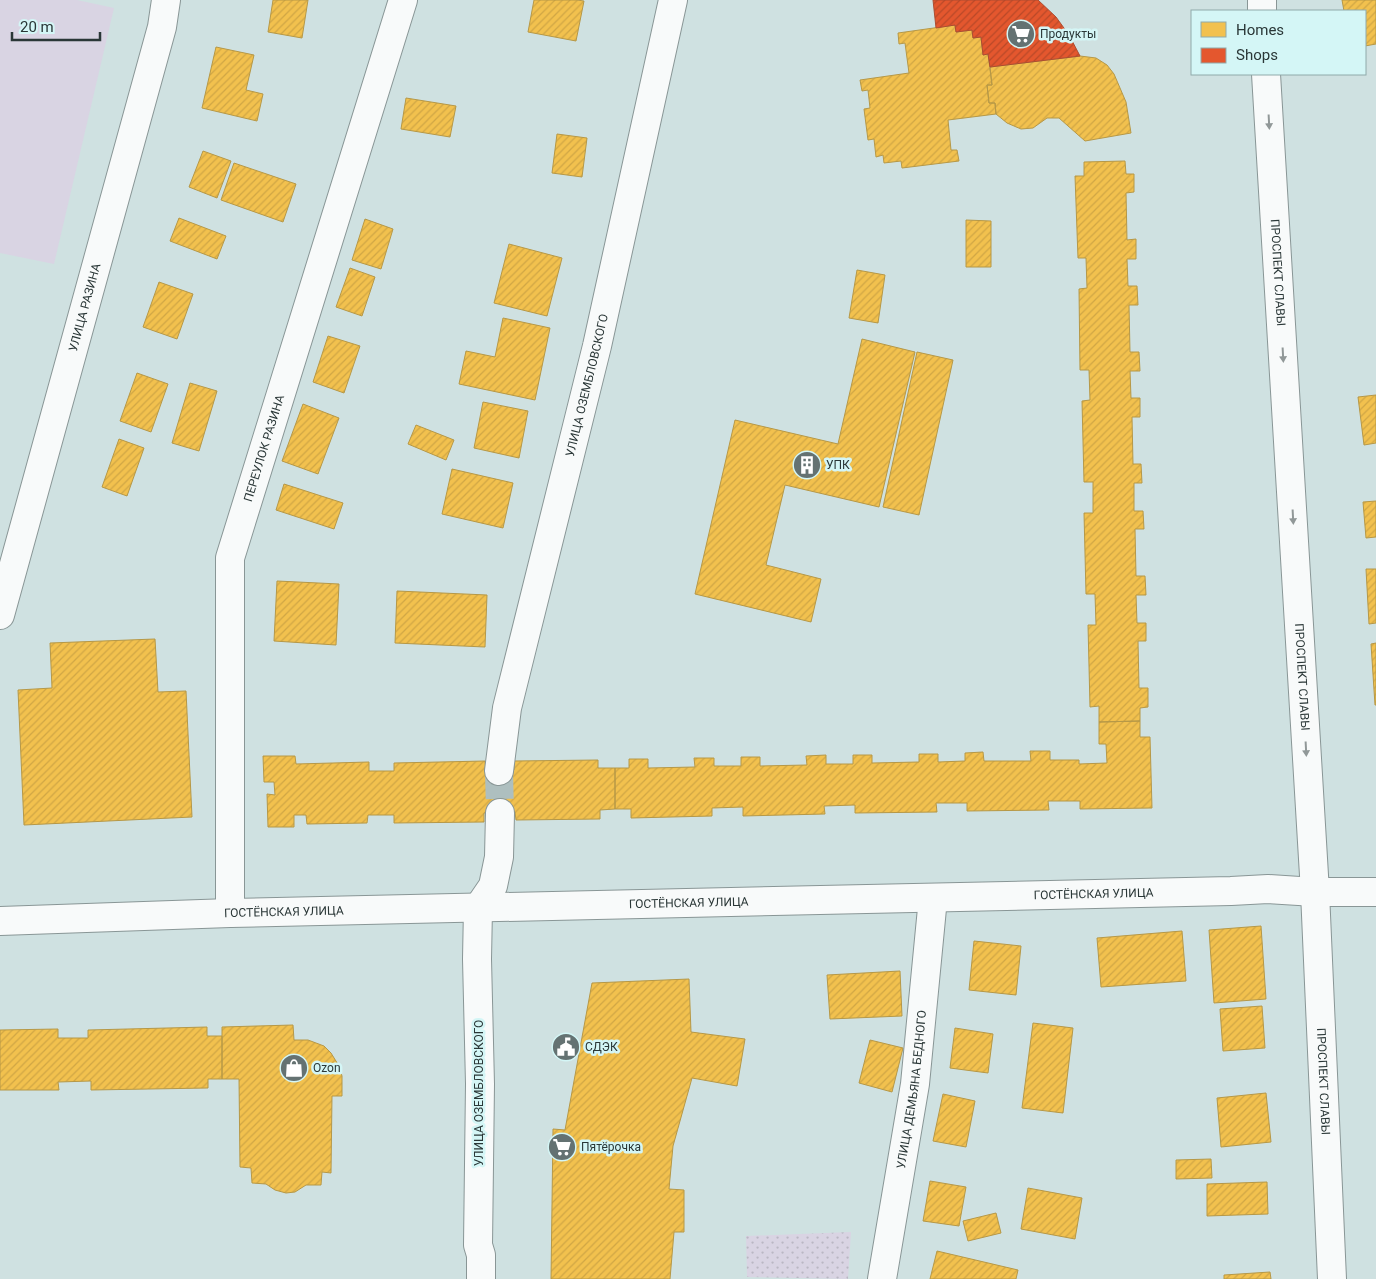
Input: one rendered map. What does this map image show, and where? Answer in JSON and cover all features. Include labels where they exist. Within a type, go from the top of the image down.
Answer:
[{"type":"street","name":"УЛИЦА РАЗИНА","points":[[0,615],[162,27],[166,0]]},
{"type":"street","name":"ПЕРЕУЛОК РАЗИНА","points":[[230,913],[230,558],[403,0]]},
{"type":"street","name":"УЛИЦА ОЗЕМБЛОВСКОГО","points":[[499,771],[507,708],[597,346],[673,0]]},
{"type":"street","name":"ПРОСПЕКТ СЛАВЫ","points":[[1266,75],[1315,892],[1332,1279]]},
{"type":"street","points":[[478,908],[493,886],[499,857],[500,813]]},
{"type":"street","name":"ГОСТЁНСКАЯ УЛИЦА","points":[[0,921],[230,913],[1268,889],[1315,892],[1376,892]]},
{"type":"street","name":"УЛИЦА ДЕМЬЯНА БЕДНОГО","points":[[882,1279],[914,1084],[933,898]]},
{"type":"street","name":"УЛИЦА ОЗЕМБЛОВСКОГО","points":[[478,908],[480,1084],[478,1245],[481,1255],[481,1279]]},
{"type":"shaded area","points":[[0,0],[77,0],[114,8],[54,264],[0,253]]},
{"type":"shaded area","points":[[851,1232],[848,1279],[747,1277],[746,1236]]},
{"type":"building: Homes","points":[[273,0],[308,0],[302,38],[268,32]]},
{"type":"building: Homes","points":[[534,0],[584,1],[576,41],[528,32]]},
{"type":"building: Homes","points":[[1342,0],[1376,0],[1376,44],[1366,46],[1366,10],[1344,10]]},
{"type":"building: Homes","points":[[955,25],[956,32],[972,30],[973,38],[981,37],[983,55],[988,54],[992,85],[987,85],[989,103],[995,103],[996,114],[948,120],[951,150],[957,150],[959,161],[902,168],[901,161],[884,163],[883,155],[876,157],[874,139],[868,140],[864,109],[870,108],[868,90],[862,91],[860,80],[909,73],[905,43],[899,44],[898,33]]},
{"type":"building: Homes","points":[[216,47],[254,55],[246,90],[263,94],[257,121],[202,108]]},
{"type":"building: Homes","points":[[1080,56],[1096,58],[1107,65],[1114,74],[1126,102],[1131,133],[1085,141],[1059,118],[1047,118],[1033,128],[1021,129],[1007,123],[996,114],[995,103],[989,103],[987,85],[992,85],[990,67]]},
{"type":"building: Homes","points":[[406,98],[456,106],[450,137],[401,129]]},
{"type":"building: Homes","points":[[557,134],[587,138],[582,177],[552,173]]},
{"type":"building: Homes","points":[[203,151],[231,161],[217,198],[189,187]]},
{"type":"building: Homes","points":[[1125,161],[1126,174],[1134,174],[1134,192],[1126,193],[1127,240],[1136,239],[1136,259],[1127,259],[1128,286],[1137,286],[1138,305],[1129,305],[1130,352],[1139,352],[1140,371],[1130,371],[1131,398],[1140,398],[1140,417],[1132,417],[1133,464],[1141,464],[1142,483],[1134,483],[1134,511],[1143,511],[1144,529],[1135,529],[1136,576],[1145,576],[1146,595],[1136,595],[1137,623],[1146,623],[1146,641],[1138,641],[1139,688],[1148,688],[1148,707],[1140,708],[1140,721],[1099,722],[1099,706],[1090,707],[1088,625],[1096,625],[1095,594],[1086,594],[1084,513],[1093,513],[1093,482],[1084,482],[1082,401],[1090,400],[1089,370],[1080,370],[1079,289],[1087,288],[1086,258],[1078,258],[1075,176],[1084,176],[1084,162]]},
{"type":"building: Homes","points":[[234,163],[296,184],[283,222],[221,200]]},
{"type":"building: Homes","points":[[179,218],[226,236],[217,259],[170,241]]},
{"type":"building: Homes","points":[[365,219],[393,229],[381,269],[352,260]]},
{"type":"building: Homes","points":[[966,220],[991,221],[991,267],[966,267]]},
{"type":"building: Homes","points":[[509,244],[562,258],[547,316],[494,303]]},
{"type":"building: Homes","points":[[350,268],[375,277],[362,316],[336,307]]},
{"type":"building: Homes","points":[[857,270],[885,275],[878,323],[849,318]]},
{"type":"building: Homes","points":[[159,282],[193,294],[177,339],[143,327]]},
{"type":"building: Homes","points":[[503,318],[550,328],[535,400],[459,384],[466,351],[495,357]]},
{"type":"building: Homes","points":[[328,336],[360,346],[344,393],[313,382]]},
{"type":"building: Homes","name":"УПК","points":[[862,339],[915,352],[879,507],[785,485],[766,565],[821,579],[811,622],[695,594],[735,420],[838,444]]},
{"type":"building: Homes","points":[[917,352],[953,360],[919,515],[883,507]]},
{"type":"building: Homes","points":[[137,373],[168,384],[151,432],[120,421]]},
{"type":"building: Homes","points":[[190,383],[217,391],[199,451],[172,443]]},
{"type":"building: Homes","points":[[1376,395],[1376,443],[1364,445],[1358,397]]},
{"type":"building: Homes","points":[[483,402],[528,411],[519,458],[474,448]]},
{"type":"building: Homes","points":[[303,404],[339,418],[318,474],[282,461]]},
{"type":"building: Homes","points":[[416,425],[454,440],[446,460],[408,444]]},
{"type":"building: Homes","points":[[119,439],[144,448],[127,496],[102,487]]},
{"type":"building: Homes","points":[[452,469],[513,483],[503,528],[442,514]]},
{"type":"building: Homes","points":[[284,484],[343,503],[334,529],[276,510]]},
{"type":"building: Homes","points":[[1376,501],[1376,537],[1366,538],[1363,502]]},
{"type":"building: Homes","points":[[1366,569],[1376,569],[1376,623],[1369,624]]},
{"type":"building: Homes","points":[[277,581],[339,584],[336,645],[274,641]]},
{"type":"building: Homes","points":[[397,591],[487,595],[485,647],[395,643]]},
{"type":"building: Homes","points":[[155,639],[158,692],[186,691],[192,817],[24,825],[18,690],[52,688],[50,643]]},
{"type":"building: Homes","points":[[1376,643],[1376,705],[1375,705],[1371,644]]},
{"type":"building: Homes","points":[[1140,721],[1140,737],[1150,737],[1152,808],[1080,809],[1080,801],[1048,801],[1049,810],[967,811],[967,803],[936,803],[937,812],[855,813],[855,805],[824,806],[825,814],[743,816],[743,807],[712,808],[712,816],[631,818],[631,809],[615,809],[615,768],[629,768],[629,759],[648,759],[648,768],[695,767],[694,758],[714,758],[714,766],[741,766],[741,757],[760,757],[760,766],[807,765],[806,756],[826,755],[826,764],[853,764],[853,755],[872,755],[872,763],[919,762],[919,754],[938,754],[938,762],[965,761],[965,753],[983,752],[984,761],[1031,761],[1030,751],[1050,751],[1050,760],[1079,760],[1079,764],[1107,763],[1106,744],[1099,744],[1099,722]]},
{"type":"building: Homes","points":[[263,756],[295,756],[296,764],[369,762],[369,771],[394,771],[394,763],[485,761],[486,771],[514,770],[514,761],[598,760],[598,768],[615,768],[615,809],[600,810],[600,819],[516,820],[515,812],[484,813],[484,822],[394,823],[394,815],[368,815],[367,823],[307,824],[306,815],[294,815],[294,827],[268,827],[267,794],[275,795],[274,782],[264,782]]},
{"type":"building: Homes","points":[[1261,926],[1266,999],[1214,1003],[1209,930]]},
{"type":"building: Homes","points":[[1182,931],[1186,981],[1101,987],[1097,938]]},
{"type":"building: Homes","points":[[974,941],[1021,946],[1016,995],[969,990]]},
{"type":"building: Homes","points":[[900,971],[902,1016],[830,1019],[827,975]]},
{"type":"building: Homes","points":[[689,979],[691,1032],[745,1039],[737,1086],[692,1078],[673,1146],[669,1189],[684,1190],[684,1232],[674,1232],[670,1279],[551,1279],[553,1129],[565,1130],[592,983]]},
{"type":"building: Homes","points":[[1262,1006],[1265,1048],[1223,1051],[1220,1009]]},
{"type":"building: Homes","points":[[1033,1023],[1073,1028],[1063,1113],[1022,1108]]},
{"type":"building: Homes","points":[[293,1025],[294,1040],[308,1040],[324,1046],[331,1053],[339,1066],[342,1076],[342,1096],[332,1096],[331,1173],[322,1172],[321,1185],[306,1185],[295,1192],[286,1193],[275,1190],[266,1184],[252,1183],[251,1168],[240,1167],[239,1079],[222,1079],[222,1027]]},
{"type":"building: Homes","points":[[207,1027],[207,1036],[222,1036],[222,1079],[208,1079],[208,1088],[91,1090],[91,1081],[58,1082],[59,1090],[0,1090],[0,1030],[58,1029],[58,1038],[88,1038],[88,1030]]},
{"type":"building: Homes","points":[[955,1028],[993,1034],[988,1073],[950,1068]]},
{"type":"building: Homes","points":[[870,1040],[903,1048],[892,1092],[859,1083]]},
{"type":"building: Homes","points":[[1266,1093],[1271,1142],[1221,1147],[1217,1098]]},
{"type":"building: Homes","points":[[943,1094],[975,1101],[966,1147],[933,1141]]},
{"type":"building: Homes","points":[[1211,1159],[1212,1178],[1176,1179],[1176,1160]]},
{"type":"building: Homes","points":[[930,1181],[966,1187],[959,1226],[923,1221]]},
{"type":"building: Homes","points":[[1267,1182],[1268,1214],[1207,1216],[1207,1184]]},
{"type":"building: Homes","points":[[1028,1188],[1082,1198],[1075,1239],[1021,1229]]},
{"type":"building: Homes","points":[[996,1213],[1001,1233],[968,1241],[963,1221]]},
{"type":"building: Homes","points":[[937,1251],[1018,1270],[1016,1279],[930,1279]]},
{"type":"building: Homes","points":[[1270,1272],[1271,1279],[1224,1279],[1224,1275]]},
{"type":"building: Shops","name":"Продукты","points":[[933,0],[1038,0],[1056,17],[1069,35],[1080,56],[990,67],[988,54],[983,55],[981,37],[973,38],[972,30],[956,32],[955,25],[936,28]]},
{"type":"tunnel","points":[[499,771],[500,813]]},
{"type":"place","name":"Продукты","points":[[1021,34]]},
{"type":"place","name":"УПК","points":[[807,465]]},
{"type":"place","name":"СДЭК","points":[[566,1047]]},
{"type":"place","name":"Ozon","points":[[294,1068]]},
{"type":"place","name":"Пятёрочка","points":[[562,1147]]}]
